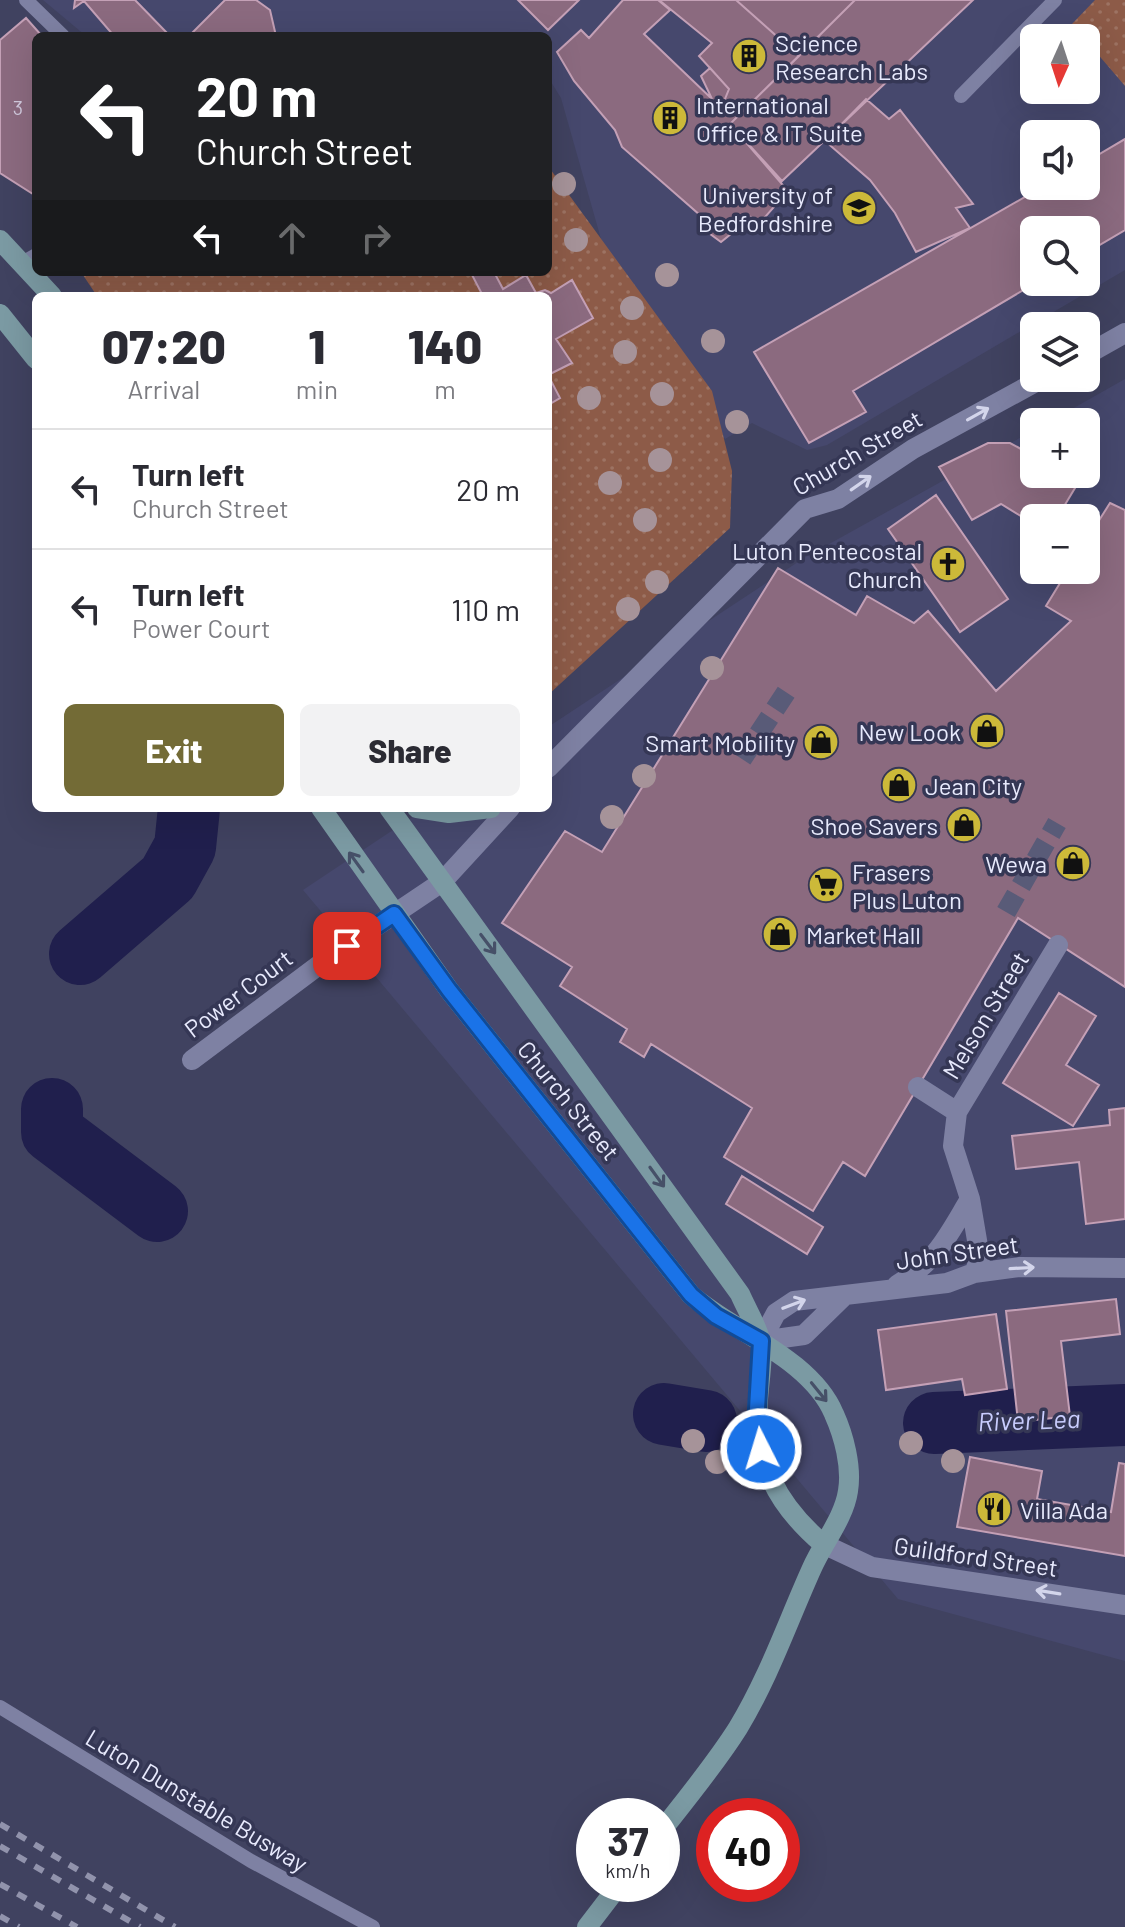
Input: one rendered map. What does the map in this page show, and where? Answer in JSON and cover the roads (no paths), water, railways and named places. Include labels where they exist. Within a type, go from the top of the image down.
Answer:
[{"type":"street","points":[[0,240],[29,259]]},
{"type":"street","points":[[0,314],[32,354]]},
{"type":"street","points":[[1100,347],[1125,333]]},
{"type":"street","name":"Church Street","points":[[552,764],[805,509],[838,499],[913,449],[1020,391]]},
{"type":"street","name":"Church Street","points":[[324,812],[449,990],[691,1295],[716,1316],[761,1341],[816,1386],[834,1413],[847,1459],[849,1489],[842,1512],[823,1544],[779,1648],[738,1727],[680,1806]]},
{"type":"street","name":"Church Street","points":[[392,812],[732,1279],[761,1341],[757,1409],[761,1449],[776,1492],[793,1518],[823,1544]]},
{"type":"street","points":[[394,914],[442,882],[506,812]]},
{"type":"street","name":"Power Court","points":[[192,1060],[394,914]]},
{"type":"street","name":"Melson Street","points":[[974,1273],[980,1258],[970,1199],[953,1146],[957,1112],[1058,945]]},
{"type":"street","name":"Melson Street","points":[[918,1087],[957,1112]]},
{"type":"street","points":[[892,1288],[926,1267],[970,1199]]},
{"type":"street","name":"John Street","points":[[761,1341],[776,1313],[794,1301],[947,1283],[974,1273],[1020,1267],[1125,1268]]},
{"type":"street","points":[[761,1341],[804,1335],[845,1295]]},
{"type":"street","name":"Guildford Street","points":[[823,1544],[872,1567],[1125,1605]]},
{"type":"street","points":[[587,1927],[606,1902]]},
{"type":"lane","points":[[26,0],[59,32]]},
{"type":"lane","points":[[961,96],[1055,0]]},
{"type":"lane","name":"Luton Dunstable Busway","points":[[0,1707],[251,1861],[373,1927]]},
{"type":"waterway","name":"River Lea","points":[[80,954],[168,878],[185,847],[189,812]]},
{"type":"waterway","name":"River Lea","points":[[52,1109],[52,1132],[157,1211]]},
{"type":"waterway","name":"River Lea","points":[[664,1414],[706,1421]]},
{"type":"waterway","name":"River Lea","points":[[934,1423],[1125,1415]]},
{"type":"tunnel","points":[[742,759],[787,691]]},
{"type":"tunnel","points":[[1006,912],[1057,823]]},
{"type":"railway","points":[[0,1824],[175,1927]]},
{"type":"railway","points":[[0,1846],[140,1927]]},
{"type":"railway","points":[[0,1884],[77,1927]]},
{"type":"railway","points":[[0,1916],[19,1927]]},
{"type":"place","name":"Science Research Labs","points":[[749,56]]},
{"type":"place","name":"International Office & IT Suite","points":[[670,118]]},
{"type":"place","name":"University of Bedfordshire","points":[[859,208]]},
{"type":"place","name":"Luton Pentecostal Church","points":[[948,564]]},
{"type":"place","name":"New Look","points":[[987,731]]},
{"type":"place","name":"Smart Mobility","points":[[821,742]]},
{"type":"place","name":"Jean City","points":[[899,785]]},
{"type":"place","name":"Shoe Savers","points":[[964,825]]},
{"type":"place","name":"Wewa","points":[[1073,863]]},
{"type":"place","name":"Frasers Plus Luton","points":[[826,885]]},
{"type":"place","name":"Market Hall","points":[[780,934]]},
{"type":"place","name":"Villa Ada","points":[[994,1509]]}]
